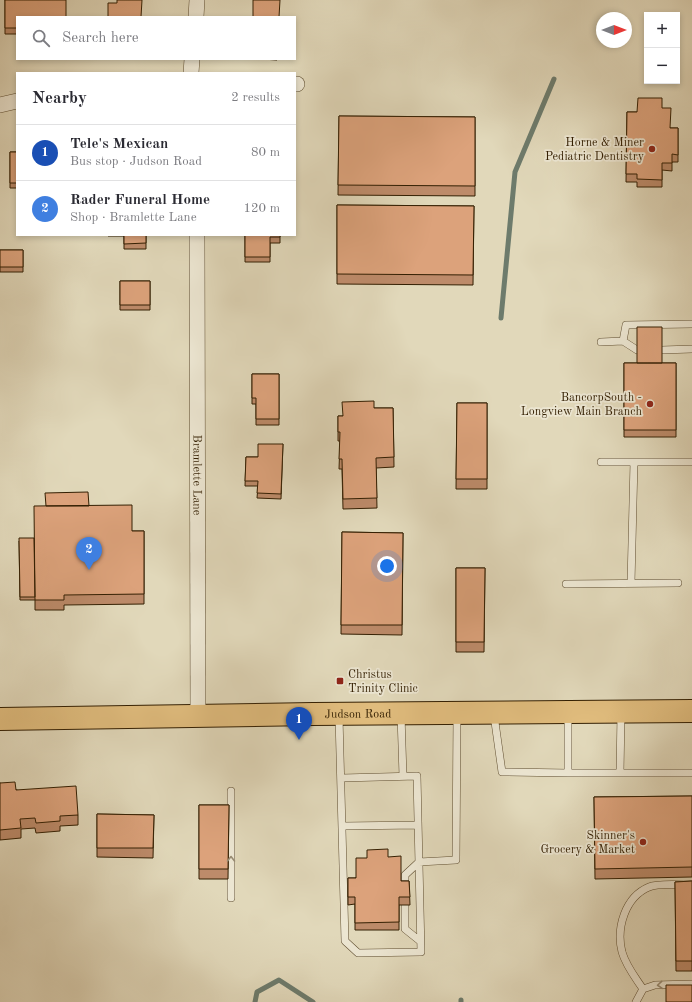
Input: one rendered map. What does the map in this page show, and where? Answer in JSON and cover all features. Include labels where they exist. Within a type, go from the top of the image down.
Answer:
[{"type":"main road","name":"Judson Road","points":[[0,719],[339,713],[692,711]]},
{"type":"street","points":[[196,16],[197,0]]},
{"type":"street","points":[[191,72],[192,60]]},
{"type":"street","points":[[0,105],[16,101]]},
{"type":"street","name":"Bramlette Lane","points":[[197,236],[198,715]]},
{"type":"lane","points":[[623,341],[626,325],[692,324]]},
{"type":"lane","points":[[602,342],[623,341],[637,350]]},
{"type":"lane","points":[[662,350],[692,350]]},
{"type":"lane","points":[[601,462],[692,462]]},
{"type":"lane","points":[[631,583],[634,462]]},
{"type":"lane","points":[[566,584],[678,583]]},
{"type":"lane","points":[[568,711],[568,773]]},
{"type":"lane","points":[[620,773],[621,711]]},
{"type":"lane","points":[[339,713],[342,778],[345,941],[358,953],[421,952],[417,776],[342,778]]},
{"type":"lane","points":[[401,713],[403,776]]},
{"type":"lane","points":[[405,888],[405,875],[419,862],[456,860],[457,713]]},
{"type":"lane","points":[[494,713],[502,772],[692,773]]},
{"type":"lane","points":[[231,791],[231,898]]},
{"type":"lane","points":[[343,826],[418,825]]},
{"type":"lane","points":[[643,989],[630,971],[622,952],[620,932],[630,899],[650,886],[692,885]]},
{"type":"lane","points":[[405,905],[405,929],[420,940]]},
{"type":"lane","points":[[636,1002],[643,989],[655,985],[692,984]]},
{"type":"building","points":[[5,0],[66,0],[66,16],[16,16],[16,28],[5,28]]},
{"type":"building","points":[[117,0],[142,0],[141,16],[108,16],[108,3],[117,3]]},
{"type":"building","points":[[253,0],[280,0],[279,16],[253,16]]},
{"type":"building","name":"Horne & Miner Pediatric Dentistry","points":[[638,98],[662,98],[662,108],[671,108],[670,128],[678,128],[678,155],[672,154],[672,163],[662,163],[662,180],[637,179],[637,174],[626,174],[627,112],[637,112]]},
{"type":"building","points":[[339,116],[475,117],[475,186],[338,185]]},
{"type":"building","points":[[10,152],[16,152],[16,183],[10,183]]},
{"type":"building","points":[[337,205],[474,206],[473,275],[337,274]]},
{"type":"building","points":[[124,236],[146,236],[146,243],[124,244]]},
{"type":"building","points":[[245,236],[280,236],[270,237],[270,257],[245,257]]},
{"type":"building","points":[[0,250],[23,250],[23,267],[0,267]]},
{"type":"building","points":[[120,281],[150,281],[150,305],[120,305]]},
{"type":"building","points":[[637,327],[662,327],[662,363],[637,363]]},
{"type":"building","name":"BancorpSouth - Longview Main Branch","points":[[624,363],[676,363],[676,430],[624,430]]},
{"type":"building","points":[[252,374],[279,374],[279,419],[256,419],[256,398],[252,398]]},
{"type":"building","points":[[374,401],[374,408],[393,408],[394,457],[376,458],[377,498],[343,499],[342,459],[339,459],[340,432],[338,432],[338,416],[343,416],[342,402]]},
{"type":"building","points":[[457,403],[487,403],[487,479],[456,479]]},
{"type":"building","points":[[258,444],[283,444],[281,494],[257,493],[258,481],[245,481],[246,457],[258,457]]},
{"type":"building","points":[[88,492],[89,506],[46,506],[45,493]]},
{"type":"building","points":[[132,505],[132,531],[144,531],[144,594],[64,595],[64,600],[35,600],[34,506]]},
{"type":"building","points":[[342,532],[403,533],[402,625],[341,625]]},
{"type":"building","points":[[19,538],[34,538],[35,597],[20,597]]},
{"type":"building","points":[[456,568],[485,568],[484,642],[456,642]]},
{"type":"building","points":[[15,782],[16,790],[76,786],[78,815],[60,816],[60,821],[36,823],[35,818],[20,819],[21,828],[0,830],[0,783]]},
{"type":"building","name":"Skinner's Grocery & Market","points":[[692,796],[692,867],[595,869],[594,797]]},
{"type":"building","points":[[199,805],[229,805],[228,869],[199,869]]},
{"type":"building","points":[[97,814],[154,815],[153,848],[97,848]]},
{"type":"building","points":[[388,849],[388,857],[401,856],[401,881],[409,881],[410,897],[399,897],[399,922],[355,923],[355,897],[348,897],[348,878],[356,878],[356,858],[367,858],[367,850]]},
{"type":"building","points":[[692,881],[692,961],[676,961],[675,882]]},
{"type":"building","points":[[666,985],[692,985],[692,1002],[666,1002]]},
{"type":"waterway","points":[[501,318],[515,172],[554,79]]},
{"type":"waterway","points":[[255,1002],[257,992],[279,980],[313,1002]]},
{"type":"place","name":"Horne & Miner Pediatric Dentistry","points":[[652,149]]},
{"type":"place","name":"BancorpSouth - Longview Main Branch","points":[[650,404]]},
{"type":"place","name":"Rader Funeral Home","points":[[89,570]]},
{"type":"place","name":"Christus Trinity Clinic","points":[[340,681]]},
{"type":"place","name":"Tele's Mexican","points":[[299,740]]},
{"type":"place","name":"Skinner's Grocery & Market","points":[[643,842]]}]
